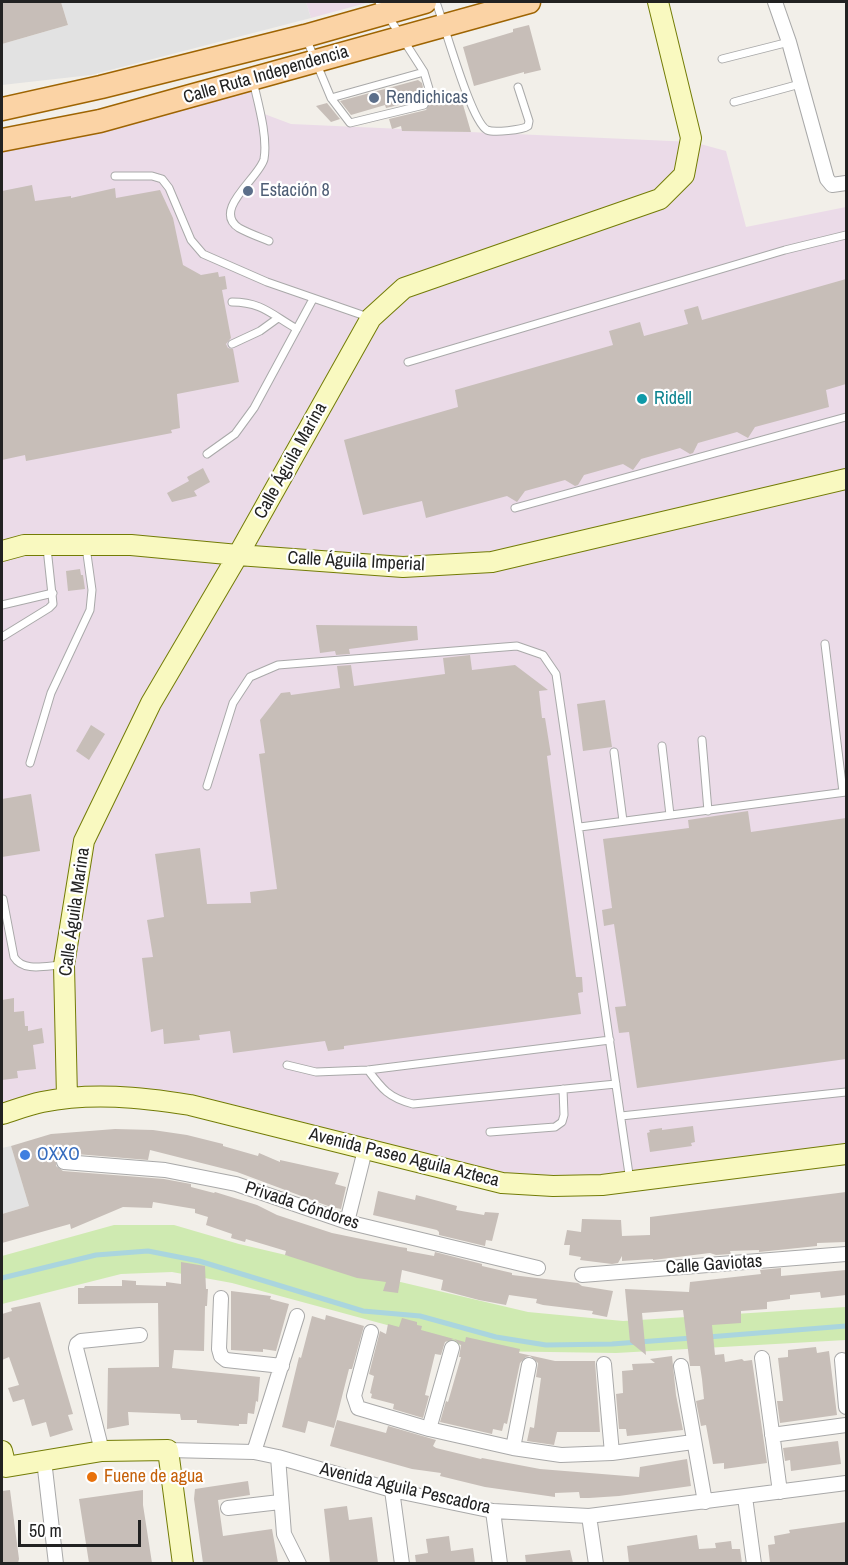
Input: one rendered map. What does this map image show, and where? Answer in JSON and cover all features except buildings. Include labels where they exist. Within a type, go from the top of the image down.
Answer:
[{"type":"main road","name":"Calle Ruta Independencia","points":[[2,109],[305,36],[383,7],[425,2]]},
{"type":"main road","name":"Calle Ruta Independencia","points":[[2,140],[100,121],[529,2]]},
{"type":"street","name":"Calle Águila Marina","points":[[67,1098],[64,965],[84,841],[151,703],[238,555],[371,318],[404,288],[660,199],[684,175],[691,138],[658,2]]},
{"type":"street","points":[[775,2],[789,42],[826,180],[832,185],[846,183]]},
{"type":"street","name":"Calle Águila Imperial","points":[[2,551],[24,545],[131,545],[403,567],[492,562],[846,479]]},
{"type":"street","name":"Avenida Paseo Aguila Azteca","points":[[2,1114],[67,1098],[95,1096],[144,1098],[190,1105],[502,1183],[553,1186],[631,1182],[846,1154]]},
{"type":"street","points":[[346,1222],[365,1150]]},
{"type":"street","name":"Privada Cóndores","points":[[64,1162],[165,1170],[236,1184],[346,1222],[538,1268]]},
{"type":"street","name":"Calle Gaviotas","points":[[582,1275],[846,1254]]},
{"type":"street","points":[[221,1298],[219,1349],[221,1356],[226,1360],[282,1366]]},
{"type":"street","points":[[254,1452],[297,1316]]},
{"type":"street","points":[[371,1332],[354,1396],[358,1408],[429,1429],[513,1448],[561,1455],[612,1453],[693,1442]]},
{"type":"street","points":[[102,1451],[76,1348],[77,1344],[81,1341],[140,1335]]},
{"type":"street","points":[[429,1429],[452,1348]]},
{"type":"street","points":[[762,1358],[780,1492]]},
{"type":"street","points":[[842,1360],[846,1407]]},
{"type":"street","points":[[604,1364],[612,1453]]},
{"type":"street","points":[[513,1448],[529,1365]]},
{"type":"street","points":[[681,1366],[705,1502]]},
{"type":"street","points":[[772,1435],[846,1425]]},
{"type":"street","points":[[168,1450],[183,1563]]},
{"type":"street","name":"Avenida Aguila Pescadora","points":[[3,1462],[44,1460],[102,1451],[254,1452],[392,1490],[493,1511],[589,1516],[846,1483]]},
{"type":"street","points":[[278,1457],[284,1534],[299,1563]]},
{"type":"street","points":[[44,1460],[56,1563]]},
{"type":"street","points":[[392,1490],[402,1563]]},
{"type":"street","points":[[745,1497],[753,1563]]},
{"type":"street","points":[[228,1508],[280,1502]]},
{"type":"street","points":[[493,1511],[500,1563]]},
{"type":"street","points":[[589,1516],[596,1563]]},
{"type":"lane","points":[[436,2],[462,82],[481,124],[487,130],[523,129],[528,126],[529,121],[518,87]]},
{"type":"lane","points":[[305,36],[331,98],[350,123],[424,105],[430,92],[424,72],[383,7]]},
{"type":"lane","points":[[722,59],[789,42]]},
{"type":"lane","points":[[331,98],[424,72]]},
{"type":"lane","points":[[253,79],[262,125],[264,160],[232,204],[231,216],[237,227],[269,241]]},
{"type":"lane","points":[[734,102],[800,84]]},
{"type":"lane","points":[[115,176],[152,176],[162,179],[169,188],[191,240],[203,254],[267,282],[371,318]]},
{"type":"lane","points":[[408,363],[774,254],[846,235]]},
{"type":"lane","points":[[207,454],[235,434],[254,408],[313,299]]},
{"type":"lane","points":[[232,302],[249,302],[262,306],[297,329]]},
{"type":"lane","points":[[232,344],[260,331],[278,318]]},
{"type":"lane","points":[[515,508],[846,417]]},
{"type":"lane","points":[[2,637],[52,604],[53,593],[46,545]]},
{"type":"lane","points":[[30,763],[51,693],[90,610],[92,590],[86,545]]},
{"type":"lane","points":[[2,605],[53,593]]},
{"type":"lane","points":[[580,827],[845,792],[825,644]]},
{"type":"lane","points":[[207,786],[233,703],[250,677],[278,665],[517,646],[543,655],[556,674],[631,1182]]},
{"type":"lane","points":[[702,740],[708,811]]},
{"type":"lane","points":[[662,746],[670,815]]},
{"type":"lane","points":[[614,752],[623,821]]},
{"type":"lane","points":[[3,898],[14,957],[18,964],[25,966],[64,965]]},
{"type":"lane","points":[[287,1065],[316,1072],[368,1070],[610,1040]]},
{"type":"lane","points":[[368,1070],[383,1090],[397,1100],[413,1104],[616,1084]]},
{"type":"lane","points":[[490,1132],[555,1127],[562,1122],[564,1115],[563,1089]]},
{"type":"lane","points":[[621,1116],[846,1092]]},
{"type":"shaded area","points":[[61,2],[306,2],[311,18],[91,75],[2,85],[2,44],[68,25]]},
{"type":"shaded area","points":[[306,2],[370,2],[311,18]]},
{"type":"shaded area","points":[[253,79],[259,112],[291,124],[693,142],[726,151],[746,227],[846,207],[846,1153],[614,1183],[507,1182],[104,1096],[2,1118],[2,140]]},
{"type":"shaded area","points":[[11,1146],[29,1206],[2,1214],[2,1148]]},
{"type":"green space","points":[[114,1225],[174,1225],[239,1244],[528,1312],[623,1321],[846,1307],[846,1340],[616,1353],[483,1351],[232,1283],[172,1272],[121,1274],[2,1304],[2,1256]]},
{"type":"waterway","points":[[2,1278],[96,1255],[148,1251],[199,1261],[363,1311],[420,1316],[496,1337],[546,1345],[612,1344],[692,1338]]},
{"type":"waterway","points":[[708,1337],[846,1326]]},
{"type":"place","name":"Rendichicas","points":[[374,98]]},
{"type":"place","name":"Estación 8","points":[[248,191]]},
{"type":"place","name":"Ridell","points":[[642,399]]},
{"type":"place","name":"OXXO","points":[[25,1155]]},
{"type":"place","name":"Fuene de agua","points":[[92,1477]]}]
